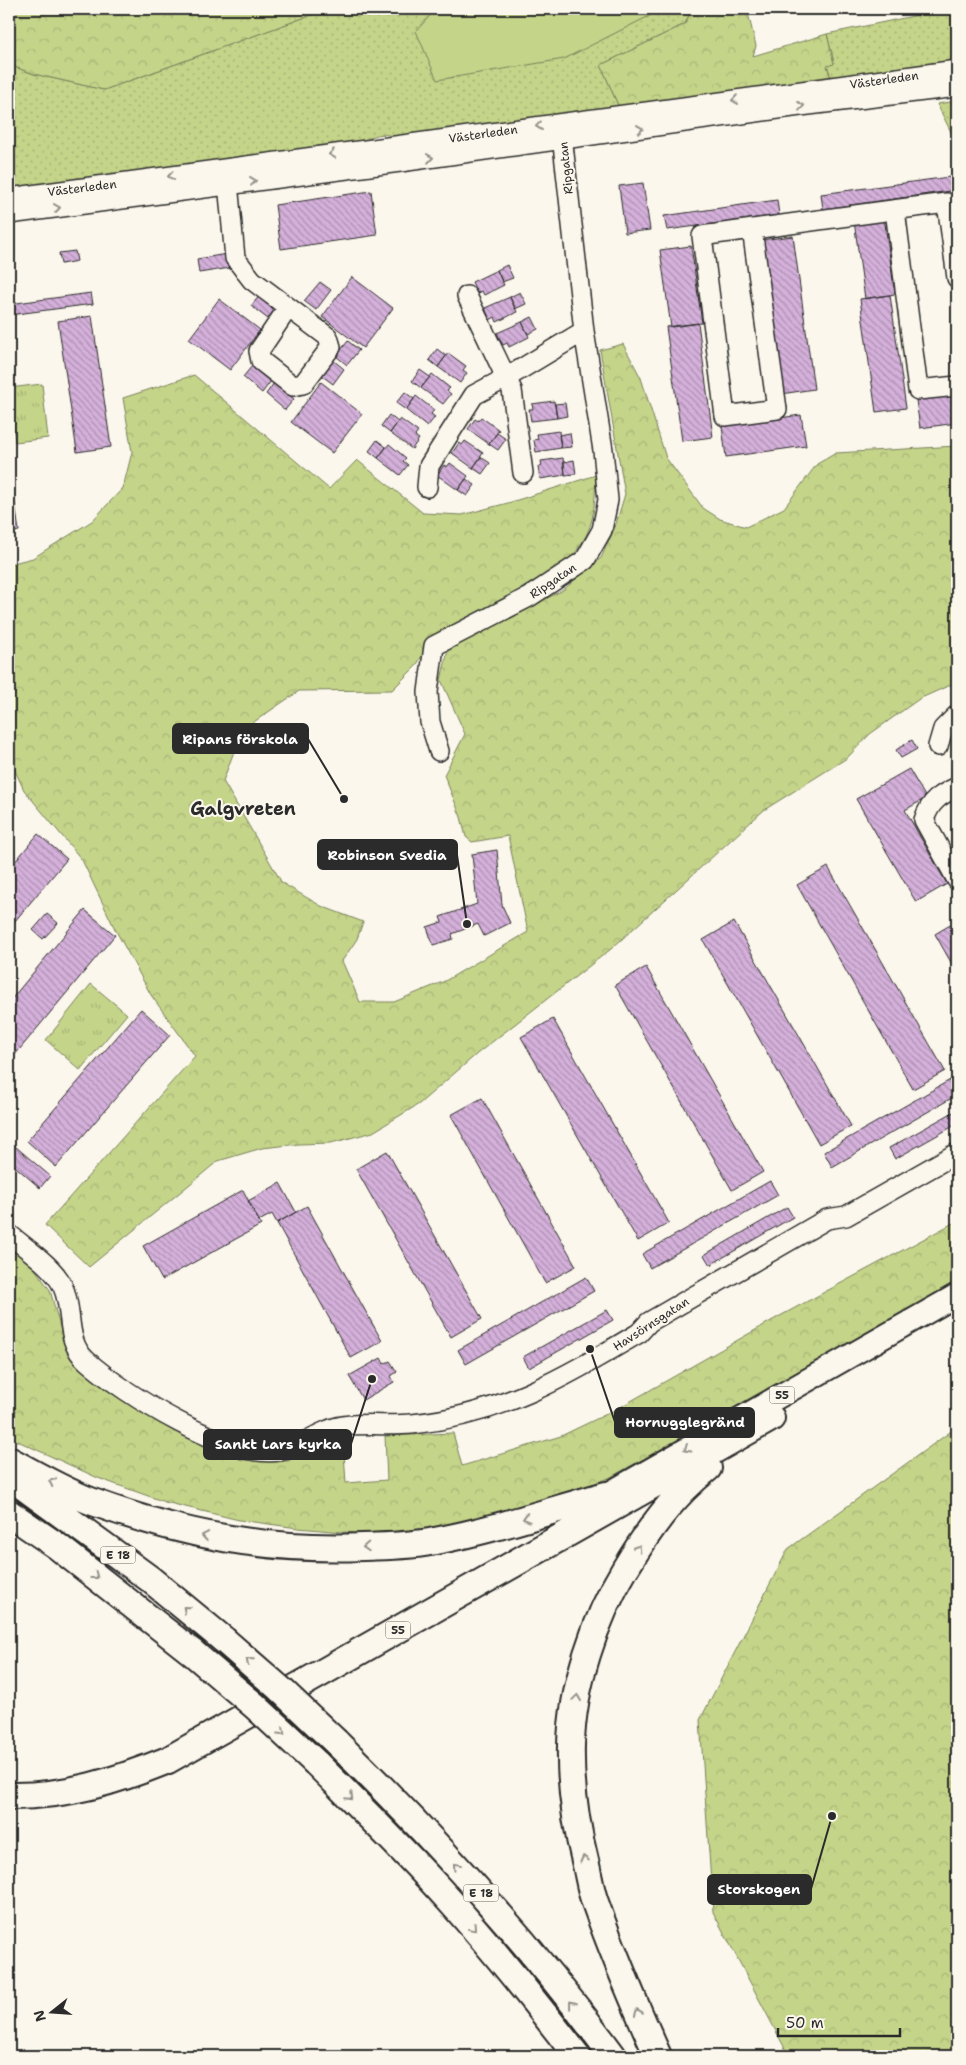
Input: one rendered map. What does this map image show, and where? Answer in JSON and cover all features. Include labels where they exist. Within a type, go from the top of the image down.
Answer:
[{"type":"highway","name":"55","points":[[9,1796],[58,1793],[94,1786],[132,1775],[168,1760],[771,1418]]},
{"type":"highway","points":[[658,2056],[595,1904],[581,1845],[573,1797],[571,1744],[578,1690],[591,1642],[610,1594],[661,1513],[689,1482],[771,1418]]},
{"type":"highway","name":"55","points":[[9,1460],[92,1502],[193,1533],[290,1548],[340,1548],[432,1542],[478,1532],[606,1495]]},
{"type":"highway","name":"E 18","points":[[9,1476],[150,1579],[279,1688],[336,1742],[405,1810],[512,1928],[612,2056]]},
{"type":"highway","points":[[9,1780],[57,1778],[92,1771],[126,1761],[160,1747],[606,1495]]},
{"type":"highway","name":"E 18","points":[[9,1513],[57,1546],[193,1653],[255,1706],[316,1763],[448,1899],[535,2002],[577,2056]]},
{"type":"highway","points":[[9,1524],[57,1546]]},
{"type":"main road","name":"55","points":[[606,1495],[957,1295]]},
{"type":"main road","name":"55","points":[[771,1418],[957,1312]]},
{"type":"street","name":"Västerleden","points":[[9,214],[228,177],[562,132],[957,70]]},
{"type":"street","name":"Västerleden","points":[[562,132],[957,87]]},
{"type":"street","name":"Ripgatan","points":[[439,751],[430,722],[428,692],[434,646],[530,597],[584,560],[602,530],[608,500],[603,450],[584,331],[562,132]]},
{"type":"street","name":"Västerleden","points":[[9,198],[228,177]]},
{"type":"street","points":[[228,177],[236,258],[252,280],[288,308]]},
{"type":"street","points":[[752,229],[777,409],[724,416],[702,236],[752,229],[947,203],[957,278]]},
{"type":"street","points":[[895,210],[918,390],[957,386]]},
{"type":"street","points":[[467,296],[512,390],[523,473]]},
{"type":"street","points":[[427,487],[429,466],[474,395],[584,331]]},
{"type":"street","points":[[938,746],[944,729],[957,714]]},
{"type":"street","points":[[957,787],[942,794],[928,808],[924,820],[957,880]]},
{"type":"street","name":"Havsörnsgatan","points":[[9,1234],[53,1271],[64,1287],[74,1344],[84,1359],[106,1377],[164,1415],[206,1434],[238,1447],[257,1452],[280,1451],[341,1426],[411,1424],[439,1420],[490,1408],[539,1390],[640,1334],[649,1322],[827,1219],[846,1216],[957,1152]]},
{"type":"green space","points":[[9,9],[328,9],[104,90],[34,74],[9,65]]},
{"type":"green space","points":[[328,9],[692,9],[685,24],[601,65],[620,110],[399,139],[382,134],[368,139],[358,146],[9,193],[9,65],[34,74],[104,90]]},
{"type":"green space","points":[[436,9],[661,10],[564,59],[437,80],[416,31]]},
{"type":"green space","points":[[692,9],[747,9],[756,46],[753,56],[827,34],[834,64],[827,66],[832,81],[620,110],[601,65],[685,24]]},
{"type":"green space","points":[[947,9],[957,9],[957,66],[832,81],[827,65],[834,63],[827,34]]},
{"type":"green space","points":[[957,101],[957,144],[937,104]]},
{"type":"green space","points":[[623,344],[641,378],[666,458],[703,508],[720,519],[746,527],[784,508],[817,464],[836,453],[957,446],[957,682],[919,699],[870,734],[847,758],[764,810],[611,949],[478,1053],[419,1104],[373,1132],[331,1143],[262,1148],[218,1161],[89,1267],[45,1225],[195,1056],[151,995],[115,929],[82,860],[24,790],[9,758],[9,564],[33,558],[92,521],[123,488],[132,452],[123,398],[194,375],[329,489],[357,460],[423,513],[462,515],[508,503],[596,475],[595,501],[591,522],[583,540],[568,562],[432,639],[416,666],[392,690],[299,691],[242,730],[223,781],[282,883],[321,906],[363,922],[357,939],[342,961],[360,1002],[394,1002],[445,981],[528,932],[508,836],[472,842],[466,837],[461,817],[444,775],[465,734],[441,680],[448,650],[563,590],[601,558],[615,527],[625,494],[600,350]]},
{"type":"green space","points":[[42,384],[48,438],[15,442],[9,388]]},
{"type":"green space","points":[[91,984],[127,1014],[80,1070],[46,1040]]},
{"type":"green space","points":[[957,1221],[957,1285],[609,1478],[526,1509],[445,1528],[377,1535],[298,1528],[239,1520],[165,1502],[98,1478],[9,1437],[9,1247],[35,1269],[50,1290],[66,1349],[96,1381],[182,1433],[242,1460],[288,1461],[323,1442],[343,1438],[346,1483],[387,1480],[385,1436],[453,1433],[462,1466],[561,1436],[617,1409],[780,1316]]},
{"type":"green space","points":[[957,1427],[957,2056],[789,2056],[713,1912],[700,1720],[788,1549]]},
{"type":"building","points":[[957,176],[957,190],[823,209],[821,194]]},
{"type":"building","points":[[643,183],[650,230],[625,233],[619,186]]},
{"type":"building","points":[[371,191],[377,235],[281,249],[275,205]]},
{"type":"building","points":[[777,200],[779,215],[667,230],[664,216]]},
{"type":"building","points":[[884,217],[895,294],[865,299],[854,221]]},
{"type":"building","points":[[793,236],[814,389],[781,394],[760,240]]},
{"type":"building","points":[[691,246],[702,323],[671,327],[660,250]]},
{"type":"building","points":[[75,251],[77,261],[61,264],[59,253]]},
{"type":"building","points":[[227,254],[230,268],[199,273],[197,259]]},
{"type":"building","points":[[507,265],[513,278],[502,282],[497,270]]},
{"type":"building","points":[[497,270],[504,285],[484,295],[482,291],[477,293],[472,282]]},
{"type":"building","points":[[352,277],[393,308],[363,348],[322,317]]},
{"type":"building","points":[[320,282],[331,290],[316,310],[304,301]]},
{"type":"building","points":[[520,292],[526,304],[515,309],[510,297]]},
{"type":"building","points":[[91,293],[93,304],[9,315],[9,304]]},
{"type":"building","points":[[261,294],[277,307],[268,319],[251,306]]},
{"type":"building","points":[[890,295],[906,408],[876,412],[860,299]]},
{"type":"building","points":[[510,297],[517,312],[497,322],[495,317],[490,320],[485,308]]},
{"type":"building","points":[[219,299],[260,330],[230,370],[189,339]]},
{"type":"building","points":[[92,316],[111,447],[77,452],[58,321]]},
{"type":"building","points":[[532,317],[538,329],[528,334],[522,322]]},
{"type":"building","points":[[522,322],[529,337],[509,347],[507,343],[503,345],[497,333]]},
{"type":"building","points":[[698,323],[713,437],[682,441],[666,327]]},
{"type":"building","points":[[348,341],[359,350],[347,365],[336,356]]},
{"type":"building","points":[[437,349],[446,356],[438,367],[429,360]]},
{"type":"building","points":[[448,353],[466,366],[463,370],[467,373],[460,383],[438,367]]},
{"type":"building","points":[[333,360],[344,369],[333,384],[321,375]]},
{"type":"building","points":[[252,366],[271,381],[262,393],[243,377]]},
{"type":"building","points":[[420,370],[430,377],[421,388],[412,381]]},
{"type":"building","points":[[432,374],[450,388],[447,391],[451,394],[443,404],[421,388]]},
{"type":"building","points":[[321,382],[362,414],[332,453],[291,422]]},
{"type":"building","points":[[274,383],[294,399],[285,410],[266,394]]},
{"type":"building","points":[[405,392],[414,399],[406,410],[396,403]]},
{"type":"building","points":[[957,394],[957,423],[920,428],[916,400]]},
{"type":"building","points":[[416,396],[434,410],[431,414],[435,417],[427,427],[406,410]]},
{"type":"building","points":[[554,401],[557,418],[531,421],[529,409],[533,409],[532,404]]},
{"type":"building","points":[[565,403],[567,416],[557,418],[555,404]]},
{"type":"building","points":[[389,415],[398,422],[390,433],[381,426]]},
{"type":"building","points":[[801,415],[806,446],[726,457],[722,426]]},
{"type":"building","points":[[481,417],[499,430],[489,444],[468,429],[475,419],[478,421]]},
{"type":"building","points":[[400,419],[418,432],[415,436],[419,439],[412,449],[390,433]]},
{"type":"building","points":[[559,431],[561,448],[536,452],[534,440],[538,439],[537,434]]},
{"type":"building","points":[[497,433],[506,439],[498,450],[489,444]]},
{"type":"building","points":[[570,433],[572,447],[561,448],[559,435]]},
{"type":"building","points":[[377,440],[386,447],[378,458],[369,451]]},
{"type":"building","points":[[465,441],[483,453],[473,468],[452,453],[459,443],[462,445]]},
{"type":"building","points":[[389,444],[406,458],[403,461],[408,465],[400,475],[378,458]]},
{"type":"building","points":[[481,457],[490,463],[482,474],[473,468]]},
{"type":"building","points":[[563,458],[565,475],[540,479],[538,467],[542,466],[541,461]]},
{"type":"building","points":[[574,460],[576,474],[565,475],[564,462]]},
{"type":"building","points":[[9,461],[19,531],[9,533]]},
{"type":"building","points":[[450,463],[468,476],[458,490],[437,475],[444,465],[447,467]]},
{"type":"building","points":[[466,479],[475,485],[467,496],[458,490]]},
{"type":"building","points":[[912,740],[917,749],[901,758],[896,750]]},
{"type":"building","points":[[909,769],[926,798],[905,810],[947,884],[916,902],[856,799]]},
{"type":"building","points":[[38,834],[67,859],[9,928],[9,869]]},
{"type":"building","points":[[497,850],[502,905],[510,923],[484,936],[478,924],[452,934],[453,939],[433,945],[427,927],[442,922],[440,917],[477,904],[472,854]]},
{"type":"building","points":[[828,867],[945,1071],[913,1089],[797,885]]},
{"type":"building","points":[[85,910],[115,935],[9,1062],[9,1002]]},
{"type":"building","points":[[47,914],[58,923],[43,939],[33,930]]},
{"type":"building","points":[[957,921],[957,973],[935,934]]},
{"type":"building","points":[[734,922],[851,1126],[819,1144],[703,940]]},
{"type":"building","points":[[646,967],[763,1172],[732,1190],[615,985]]},
{"type":"building","points":[[141,1009],[170,1035],[56,1167],[27,1141]]},
{"type":"building","points":[[553,1019],[669,1223],[638,1241],[521,1037]]},
{"type":"building","points":[[952,1079],[957,1088],[957,1095],[832,1167],[824,1152]]},
{"type":"building","points":[[482,1098],[576,1266],[545,1283],[451,1115]]},
{"type":"building","points":[[957,1110],[957,1124],[895,1159],[889,1148]]},
{"type":"building","points":[[9,1141],[50,1176],[40,1188],[9,1161]]},
{"type":"building","points":[[387,1151],[482,1319],[451,1337],[356,1169]]},
{"type":"building","points":[[770,1181],[778,1195],[650,1268],[642,1254]]},
{"type":"building","points":[[280,1183],[296,1212],[277,1223],[272,1214],[259,1221],[248,1201]]},
{"type":"building","points":[[243,1190],[261,1225],[162,1280],[143,1246]]},
{"type":"building","points":[[307,1206],[382,1341],[351,1358],[277,1223]]},
{"type":"building","points":[[787,1207],[793,1217],[710,1265],[704,1255]]},
{"type":"building","points":[[586,1277],[594,1291],[466,1364],[458,1350]]},
{"type":"building","points":[[607,1310],[613,1320],[529,1368],[523,1357]]},
{"type":"building","points":[[381,1358],[384,1364],[390,1361],[397,1372],[391,1376],[394,1382],[363,1400],[349,1376]]},
{"type":"place","name":"Ripans förskola","points":[[344,799]]},
{"type":"place","name":"Robinson Svedia","points":[[467,924]]},
{"type":"place","name":"Hornugglegränd","points":[[590,1349]]},
{"type":"place","name":"Sankt Lars kyrka","points":[[372,1379]]},
{"type":"place","name":"Storskogen","points":[[832,1816]]},
{"type":"district","name":"Galgvreten","points":[[243,809]]}]
